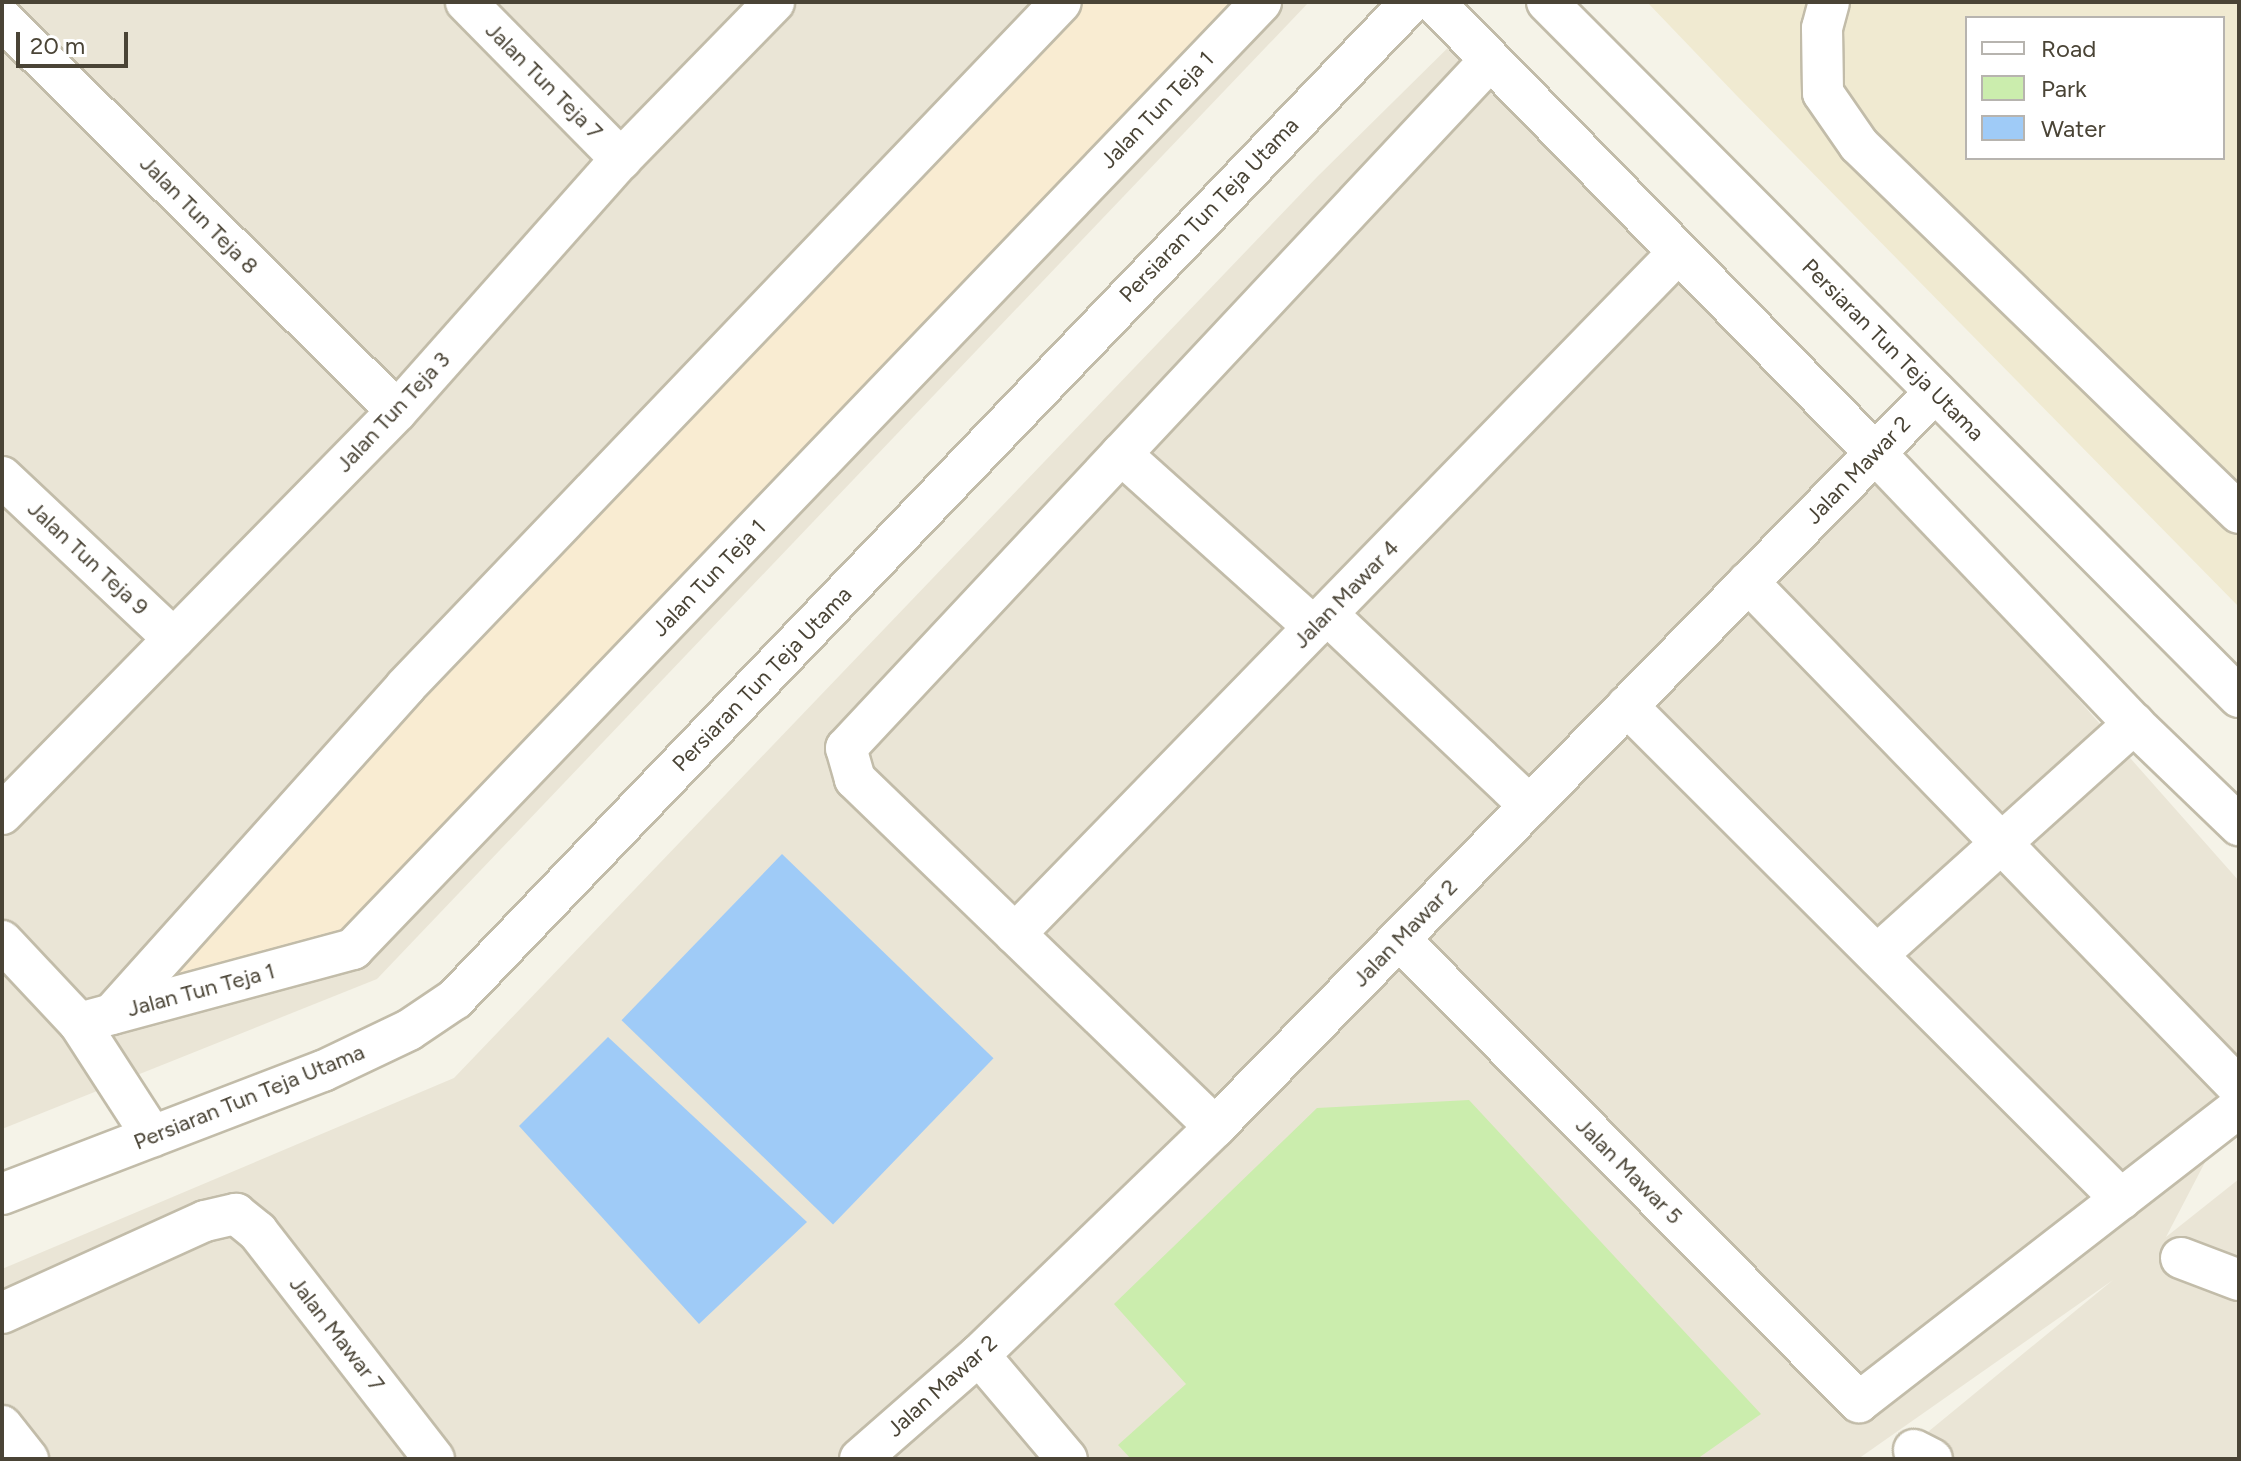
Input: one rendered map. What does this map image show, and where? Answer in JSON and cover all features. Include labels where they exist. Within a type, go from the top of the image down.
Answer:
[{"type":"street","name":"Jalan Tun Teja 7","points":[[466,2],[621,159]]},
{"type":"street","name":"Jalan Tun Teja 3","points":[[2,814],[397,411],[621,159],[774,2]]},
{"type":"street","points":[[96,1018],[405,687],[1061,2]]},
{"type":"street","name":"Jalan Tun Teja 1","points":[[96,1018],[353,949],[1261,2]]},
{"type":"street","name":"Persiaran Tun Teja Utama","points":[[2,1194],[323,1071],[409,1030],[455,999],[1411,2]]},
{"type":"street","points":[[1434,2],[1677,254],[1875,453],[2134,724],[2239,825]]},
{"type":"street","name":"Persiaran Tun Teja Utama","points":[[1547,2],[2239,697]]},
{"type":"street","points":[[1829,2],[1822,28],[1823,93],[1859,145],[2239,513]]},
{"type":"street","name":"Jalan Tun Teja 8","points":[[2,19],[397,411]]},
{"type":"street","points":[[1215,1127],[855,779],[846,748],[1490,60]]},
{"type":"street","name":"Jalan Mawar 4","points":[[1015,934],[1677,254]]},
{"type":"street","name":"Jalan Mawar 2","points":[[860,1459],[979,1355],[1215,1127],[1935,392]]},
{"type":"street","points":[[1121,454],[1321,620],[1530,806]]},
{"type":"street","name":"Jalan Tun Teja 9","points":[[2,477],[174,639]]},
{"type":"street","points":[[1748,582],[2239,1088]]},
{"type":"street","points":[[1627,706],[2121,1199],[2239,1107]]},
{"type":"street","points":[[1877,955],[2134,724]]},
{"type":"street","name":"Jalan Mawar 5","points":[[1399,939],[1859,1402],[2121,1199]]},
{"type":"street","points":[[2,941],[96,1018],[152,1136]]},
{"type":"street","name":"Jalan Mawar 7","points":[[2,1313],[205,1221],[236,1214],[258,1232],[434,1459]]},
{"type":"street","points":[[2181,1258],[2239,1280]]},
{"type":"street","points":[[979,1355],[1067,1459]]},
{"type":"street","points":[[2,1426],[28,1459]]},
{"type":"shaded area","points":[[2,2],[1309,2],[377,979],[2,1129]]},
{"type":"shaded area","points":[[1082,2],[1237,2],[342,936],[145,989],[693,404]]},
{"type":"shaded area","points":[[1647,2],[2239,2],[2239,607],[1738,97]]},
{"type":"shaded area","points":[[1472,24],[1546,98],[2239,881],[2239,1097],[2166,1237],[2239,1179],[2239,1459],[1895,1459],[2113,1280],[1858,1459],[2,1459],[2,1269],[454,1078],[1317,177]]},
{"type":"green space","points":[[1469,1100],[1761,1414],[1697,1459],[1131,1459],[1118,1445],[1186,1384],[1114,1304],[1317,1108]]},
{"type":"water","points":[[782,854],[993,1058],[833,1224],[622,1020]]},
{"type":"water","points":[[608,1037],[807,1222],[699,1324],[519,1126]]}]
